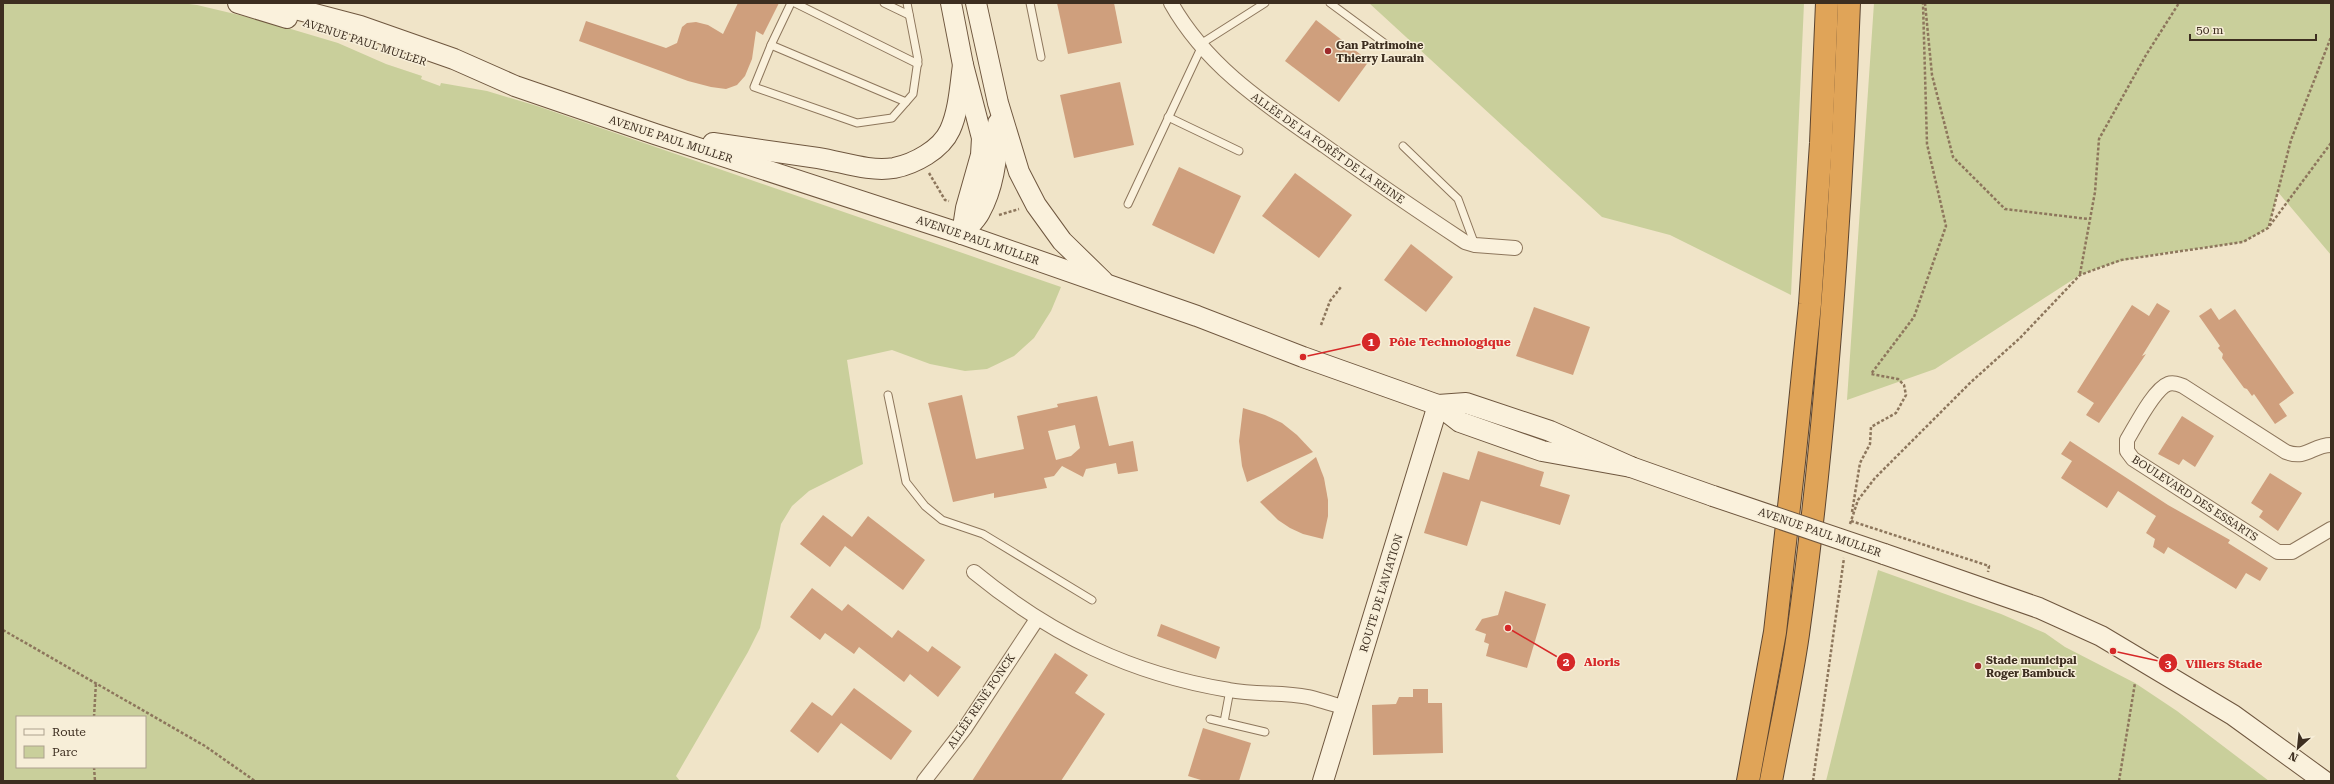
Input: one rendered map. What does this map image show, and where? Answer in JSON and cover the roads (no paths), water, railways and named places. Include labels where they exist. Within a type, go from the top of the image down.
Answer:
[{"type":"highway","points":[[1748,781],[1775,632],[1794,462],[1811,288],[1821,143],[1827,3]]},
{"type":"highway","points":[[1771,781],[1797,635],[1817,476],[1833,306],[1844,138],[1849,3]]},
{"type":"main road","name":"AVENUE PAUL MULLER","points":[[238,3],[328,29],[445,68],[515,86],[655,134],[962,234],[1108,285],[1438,405],[1460,422],[1542,451],[1631,468],[1884,554],[1984,590],[2008,599],[2113,651],[2156,669],[2233,715],[2324,781]]},
{"type":"main road","name":"AVENUE PAUL MULLER","points":[[273,3],[360,26],[454,59],[515,86]]},
{"type":"main road","points":[[951,3],[963,65],[982,138],[982,155],[966,208],[962,234]]},
{"type":"main road","points":[[976,3],[998,103],[1019,172],[1036,205],[1062,240],[1108,285]]},
{"type":"main road","points":[[655,134],[820,158],[869,168],[893,168],[909,164],[930,153],[950,131],[957,110],[963,65]]},
{"type":"main road","points":[[962,234],[980,212],[993,176],[998,157],[998,103]]},
{"type":"main road","name":"ROUTE DE L'AVIATION","points":[[1323,781],[1438,405]]},
{"type":"street","name":"ALLÉE DE LA FORÊT DE LA REINE","points":[[1171,3],[1184,26],[1200,46],[1221,69],[1256,98],[1405,203],[1465,242],[1475,245],[1515,248]]},
{"type":"street","name":"BOULEVARD DES ESSARTS","points":[[2331,445],[2324,445],[2299,456],[2286,452],[2183,386],[2173,383],[2163,387],[2156,394],[2127,440],[2126,446],[2133,459],[2278,552],[2292,552],[2331,529]]},
{"type":"street","points":[[974,572],[1037,619],[1068,637],[1128,664],[1181,680],[1230,690],[1307,697],[1346,708]]},
{"type":"street","name":"ALLÉE RENÉ FONCK","points":[[924,781],[965,728],[1037,619]]},
{"type":"lane","points":[[791,3],[771,45],[754,88],[856,123],[892,118],[913,94],[918,64],[907,3]]},
{"type":"lane","points":[[795,3],[918,64]]},
{"type":"lane","points":[[884,3],[909,15]]},
{"type":"lane","points":[[1030,3],[1041,57]]},
{"type":"lane","points":[[1128,204],[1200,46],[1265,3]]},
{"type":"lane","points":[[1330,3],[1388,45]]},
{"type":"lane","points":[[771,45],[906,102]]},
{"type":"lane","points":[[1168,117],[1238,151]]},
{"type":"lane","points":[[1403,146],[1458,199],[1475,245]]},
{"type":"lane","points":[[888,395],[906,482],[925,506],[942,520],[984,534],[1092,600]]},
{"type":"lane","points":[[1224,722],[1230,690]]},
{"type":"lane","points":[[1210,719],[1265,732]]},
{"type":"place","name":"Gan Patrimoine Thierry Laurain","points":[[1328,51]]},
{"type":"place","name":"Pôle Technologique","points":[[1303,357]]},
{"type":"place","name":"Aloris","points":[[1508,628]]},
{"type":"place","name":"Villers Stade","points":[[2113,651]]},
{"type":"place","name":"Stade municipal Roger Bambuck","points":[[1978,666]]}]
